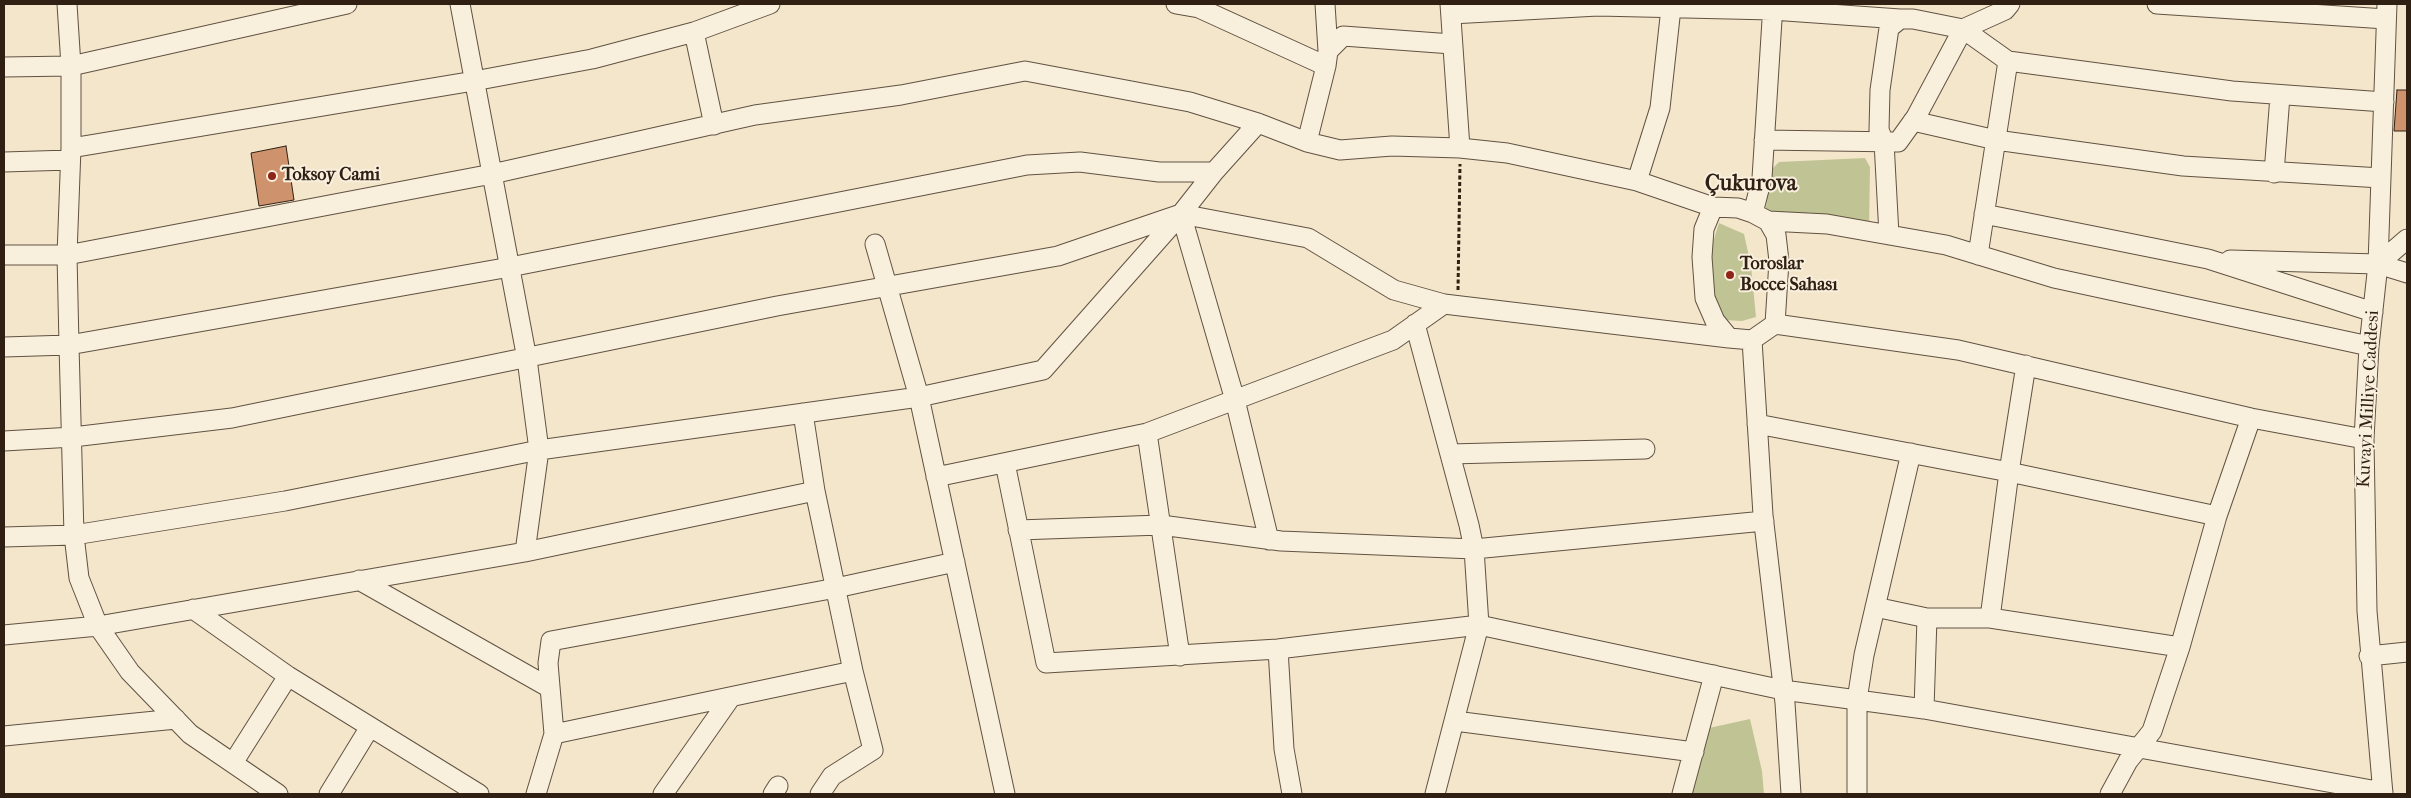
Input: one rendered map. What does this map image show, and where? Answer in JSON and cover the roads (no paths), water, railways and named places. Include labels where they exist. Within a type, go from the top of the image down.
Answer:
[{"type":"street","points":[[67,4],[72,66],[68,255],[69,345],[73,438],[74,536],[79,578],[98,626],[130,672],[190,734],[278,794]]},
{"type":"street","points":[[4,67],[72,66],[347,4]]},
{"type":"street","points":[[460,4],[527,359],[538,450],[525,552]]},
{"type":"street","points":[[4,162],[71,154],[592,59],[694,32],[770,4]]},
{"type":"street","points":[[1176,4],[1200,6],[1327,59]]},
{"type":"street","points":[[1307,142],[1327,59],[1325,4]]},
{"type":"street","points":[[1764,140],[1898,142],[1913,121],[1963,30],[2005,10],[2010,4]]},
{"type":"street","points":[[2157,4],[2386,11]]},
{"type":"street","points":[[1460,148],[1450,9],[1598,6],[1671,8],[1773,7],[1914,19],[1963,30],[2008,61],[2280,96],[2384,102]]},
{"type":"street","points":[[1773,7],[1760,217],[1776,235],[1779,261],[1775,324]]},
{"type":"street","points":[[1637,181],[1660,108],[1671,8]]},
{"type":"street","name":"Kuvayi Milliye Caddesi","points":[[2383,793],[2366,611],[2364,439],[2369,346],[2378,264],[2386,11]]},
{"type":"street","points":[[1889,235],[1884,142],[1879,130],[1880,90],[1889,28],[1900,19]]},
{"type":"street","points":[[694,32],[714,125]]},
{"type":"street","points":[[1327,59],[1343,36],[1452,44]]},
{"type":"street","points":[[1978,255],[2008,61]]},
{"type":"street","points":[[4,255],[68,255],[492,174],[755,116],[900,95],[1024,71],[1190,102],[1258,123],[1307,142],[1340,150],[1392,146],[1460,148],[1508,154],[1637,181],[1713,207],[1738,208],[1760,217],[1827,224],[1946,246],[2054,278],[2369,346]]},
{"type":"street","points":[[2274,173],[2280,96]]},
{"type":"street","points":[[1913,121],[1996,140],[2183,166],[2381,178]]},
{"type":"street","points":[[4,538],[74,536],[285,501],[538,450],[918,397],[1043,370],[1181,214],[1214,172],[1258,123]]},
{"type":"street","points":[[4,347],[69,345],[510,267],[1027,165],[1080,162],[1159,172],[1214,172]]},
{"type":"street","points":[[1713,207],[1704,229],[1702,257],[1705,298],[1715,321],[1729,338]]},
{"type":"street","points":[[1181,214],[1235,400],[1269,540]]},
{"type":"street","points":[[4,441],[73,438],[232,418],[527,359],[777,306],[1058,256],[1181,214],[1308,238],[1394,290],[1451,305],[1752,340],[1775,324],[1958,350],[2252,418],[2364,439]]},
{"type":"street","points":[[1984,214],[2208,259],[2373,312]]},
{"type":"street","points":[[2378,264],[2407,239]]},
{"type":"street","points":[[875,244],[918,397],[1004,794]]},
{"type":"street","points":[[2208,259],[2378,264],[2407,273]]},
{"type":"street","points":[[936,477],[1147,433],[1393,340],[1415,324],[1451,305]]},
{"type":"street","points":[[1415,324],[1474,550],[1480,625],[1435,794]]},
{"type":"street","points":[[1752,340],[1764,521],[1783,690],[1791,794]]},
{"type":"street","points":[[1990,618],[2009,472],[2026,365]]},
{"type":"street","points":[[803,413],[815,491],[873,750],[832,776],[820,794]]},
{"type":"street","points":[[2110,794],[2128,761],[2152,731],[2180,647],[2216,516],[2252,418]]},
{"type":"street","points":[[1757,424],[2009,472],[2216,516]]},
{"type":"street","points":[[1147,433],[1180,656]]},
{"type":"street","points":[[1450,454],[1645,449]]},
{"type":"street","points":[[1857,794],[1857,700],[1864,655],[1911,453]]},
{"type":"street","points":[[1005,463],[1046,663],[1278,649],[1480,625],[1783,690],[1924,710],[2139,747],[2383,793]]},
{"type":"street","points":[[4,635],[98,626],[525,552],[815,491]]},
{"type":"street","points":[[1018,530],[1161,525],[1269,540],[1474,550],[1764,521]]},
{"type":"street","points":[[536,794],[554,734],[548,664],[551,641],[836,588],[955,562]]},
{"type":"street","points":[[359,580],[550,688]]},
{"type":"street","points":[[1875,607],[1927,618],[1990,618],[2180,647]]},
{"type":"street","points":[[193,609],[288,676],[370,727],[452,787],[479,794]]},
{"type":"street","points":[[1924,710],[1927,618]]},
{"type":"street","points":[[1278,649],[1284,748],[1292,794]]},
{"type":"street","points":[[2369,656],[2407,652]]},
{"type":"street","points":[[554,734],[854,671]]},
{"type":"street","points":[[1682,794],[1714,675]]},
{"type":"street","points":[[234,764],[288,676]]},
{"type":"street","points":[[663,794],[731,697]]},
{"type":"street","points":[[4,736],[176,719]]},
{"type":"street","points":[[1455,721],[1694,752]]},
{"type":"street","points":[[329,794],[370,727]]},
{"type":"place","name":"Toksoy Cami","points":[[272,176]]},
{"type":"place","name":"Toroslar Bocce Sahası","points":[[1730,275]]},
{"type":"district","name":"Çukurova","points":[[1751,185]]}]
